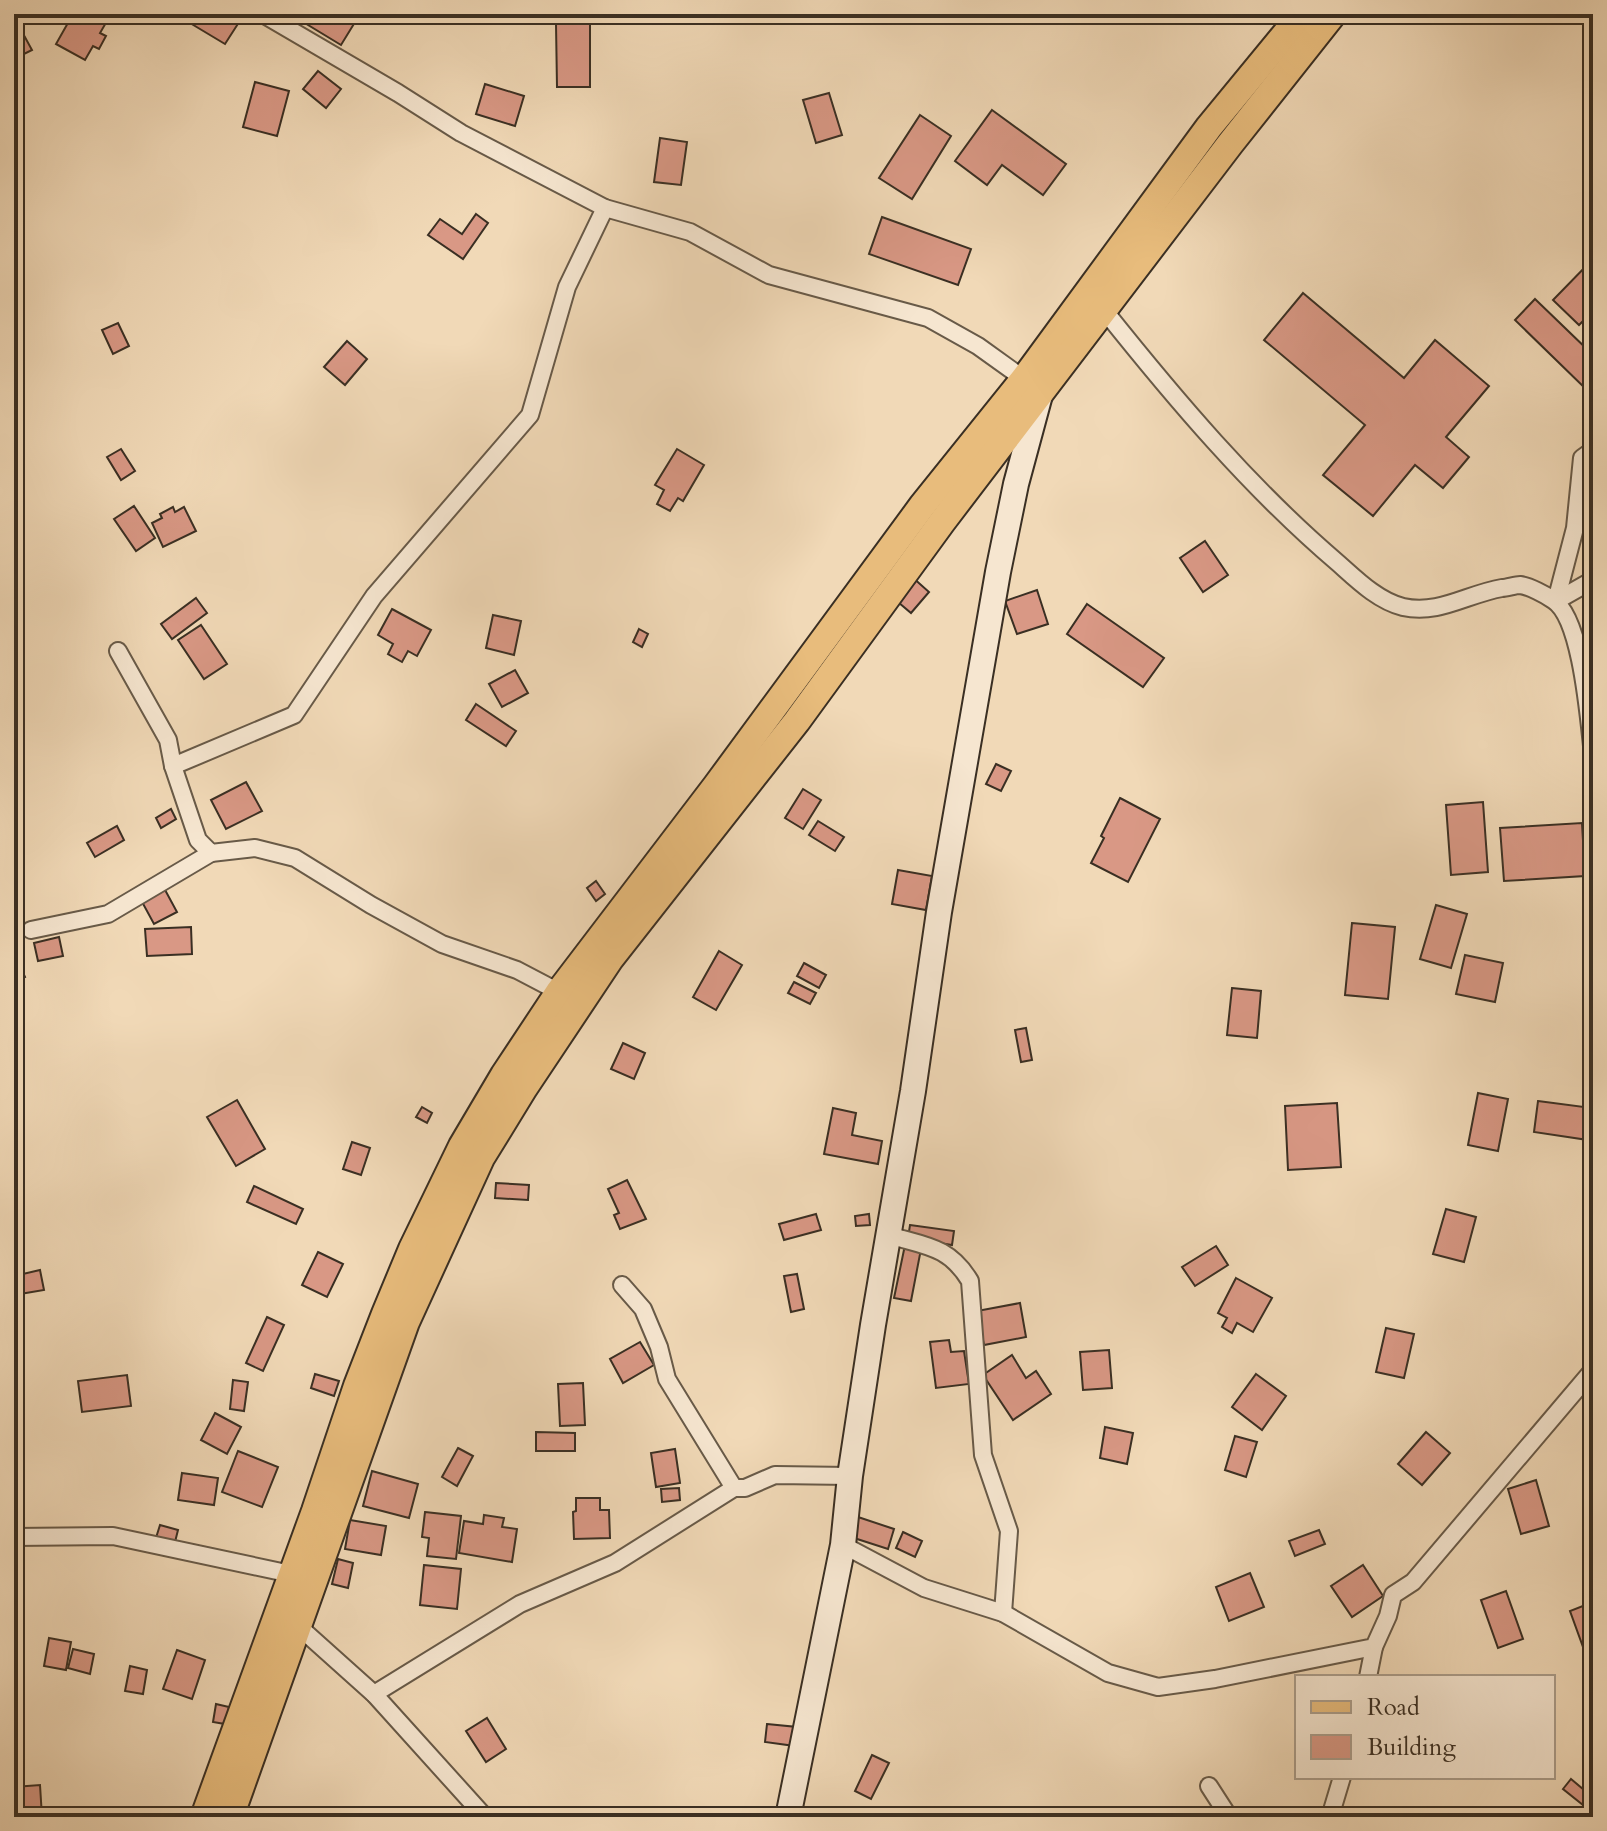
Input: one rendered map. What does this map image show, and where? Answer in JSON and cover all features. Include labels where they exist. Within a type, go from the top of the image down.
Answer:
[{"type":"main road","points":[[230,1817],[406,1322],[481,1158],[610,959],[797,721],[900,582],[1209,127],[1302,14]]},
{"type":"main road","points":[[204,1817],[357,1386],[412,1249],[462,1146],[504,1075],[559,992],[877,567],[1032,387],[1104,310],[1333,14]]},
{"type":"main road","points":[[788,1817],[843,1545],[850,1476],[939,912],[1032,387]]},
{"type":"main road","points":[[877,567],[900,582]]},
{"type":"street","points":[[263,14],[461,133],[605,208],[690,232],[769,275],[928,318],[978,346],[1032,387]]},
{"type":"street","points":[[173,766],[294,715],[374,596],[530,415],[567,287],[605,208]]},
{"type":"street","points":[[1104,310],[1197,421],[1264,493],[1314,543],[1367,589],[1399,606],[1425,610],[1492,590],[1521,585],[1556,601],[1572,626],[1587,698],[1593,755]]},
{"type":"street","points":[[1556,601],[1575,528],[1582,458],[1593,450]]},
{"type":"street","points":[[1556,601],[1593,580]]},
{"type":"street","points":[[118,651],[168,740],[173,766],[198,840],[211,853]]},
{"type":"street","points":[[31,930],[108,914],[211,853],[255,848],[295,858],[442,944],[517,970],[559,992]]},
{"type":"street","points":[[888,1235],[942,1251],[958,1261],[970,1281],[983,1455],[1009,1531],[1003,1613]]},
{"type":"street","points":[[622,1285],[643,1309],[659,1347],[667,1379],[734,1488]]},
{"type":"street","points":[[1368,1675],[1374,1647],[1388,1616],[1393,1595],[1413,1582],[1593,1370]]},
{"type":"street","points":[[374,1694],[520,1604],[615,1563],[734,1488],[745,1488],[775,1475],[850,1476]]},
{"type":"street","points":[[14,1537],[113,1536],[291,1574]]},
{"type":"street","points":[[843,1545],[924,1588],[1003,1613],[1108,1673],[1158,1687],[1215,1679],[1374,1647]]},
{"type":"street","points":[[297,1625],[374,1694],[485,1817]]},
{"type":"street","points":[[1330,1817],[1341,1779]]},
{"type":"street","points":[[1209,1786],[1229,1817]]},
{"type":"building","points":[[73,14],[111,14],[100,33],[106,36],[99,49],[93,46],[85,60],[56,44]]},
{"type":"building","points":[[196,14],[243,16],[225,44],[190,23]]},
{"type":"building","points":[[290,14],[360,14],[341,45]]},
{"type":"building","points":[[14,17],[32,50],[14,59]]},
{"type":"building","points":[[556,24],[590,24],[590,87],[557,87]]},
{"type":"building","points":[[318,71],[341,89],[326,108],[303,89]]},
{"type":"building","points":[[255,82],[289,91],[277,136],[243,127]]},
{"type":"building","points":[[485,84],[524,96],[515,126],[476,114]]},
{"type":"building","points":[[829,93],[842,135],[816,143],[803,100]]},
{"type":"building","points":[[992,110],[1066,164],[1043,195],[1002,165],[987,185],[955,161]]},
{"type":"building","points":[[920,115],[951,136],[912,199],[879,178]]},
{"type":"building","points":[[660,138],[687,142],[681,185],[654,182]]},
{"type":"building","points":[[476,214],[488,223],[463,259],[428,235],[440,219],[462,234]]},
{"type":"building","points":[[882,217],[971,249],[958,285],[869,254]]},
{"type":"building","points":[[1593,259],[1593,311],[1579,325],[1553,300]]},
{"type":"building","points":[[1303,293],[1404,378],[1435,340],[1489,386],[1446,437],[1469,457],[1443,488],[1415,465],[1373,516],[1323,475],[1365,425],[1264,340]]},
{"type":"building","points":[[1535,299],[1591,353],[1593,351],[1591,394],[1515,320]]},
{"type":"building","points":[[118,323],[129,346],[113,354],[102,330]]},
{"type":"building","points":[[347,341],[367,359],[345,385],[324,367]]},
{"type":"building","points":[[121,449],[135,471],[121,480],[107,457]]},
{"type":"building","points":[[677,449],[704,465],[683,501],[678,498],[670,511],[657,504],[664,490],[655,485]]},
{"type":"building","points":[[134,506],[155,538],[136,551],[114,519]]},
{"type":"building","points":[[173,507],[175,512],[184,507],[196,531],[163,547],[152,523]]},
{"type":"building","points":[[1205,541],[1228,575],[1203,592],[1180,558]]},
{"type":"building","points":[[911,576],[929,592],[911,613],[892,597]]},
{"type":"building","points":[[1037,590],[1048,624],[1017,634],[1005,601]]},
{"type":"building","points":[[196,598],[207,613],[172,639],[161,624]]},
{"type":"building","points":[[1087,604],[1164,658],[1143,687],[1067,634]]},
{"type":"building","points":[[392,609],[431,630],[417,656],[408,651],[402,662],[388,654],[393,644],[378,635]]},
{"type":"building","points":[[493,615],[521,621],[514,655],[486,648]]},
{"type":"building","points":[[201,625],[227,664],[204,679],[178,640]]},
{"type":"building","points":[[639,629],[648,634],[642,647],[633,642]]},
{"type":"building","points":[[515,670],[528,693],[502,707],[489,684]]},
{"type":"building","points":[[476,704],[516,731],[506,746],[466,720]]},
{"type":"building","points":[[996,764],[1011,771],[1001,791],[986,784]]},
{"type":"building","points":[[246,782],[262,811],[226,829],[211,800]]},
{"type":"building","points":[[803,789],[821,800],[803,829],[785,818]]},
{"type":"building","points":[[1120,798],[1160,819],[1128,882],[1091,863]]},
{"type":"building","points":[[1483,802],[1488,872],[1451,875],[1446,805]]},
{"type":"building","points":[[171,809],[176,819],[161,828],[156,818]]},
{"type":"building","points":[[818,821],[844,837],[835,851],[809,835]]},
{"type":"building","points":[[1582,823],[1585,876],[1504,881],[1500,828]]},
{"type":"building","points":[[117,826],[124,840],[95,857],[87,843]]},
{"type":"building","points":[[898,870],[932,876],[926,910],[892,904]]},
{"type":"building","points":[[596,881],[605,894],[596,901],[587,888]]},
{"type":"building","points":[[164,888],[177,912],[154,924],[141,900]]},
{"type":"building","points":[[1436,905],[1467,914],[1451,968],[1420,959]]},
{"type":"building","points":[[1352,923],[1395,927],[1388,999],[1345,995]]},
{"type":"building","points":[[191,927],[192,954],[147,956],[145,929]]},
{"type":"building","points":[[59,937],[63,956],[38,961],[34,943]]},
{"type":"building","points":[[719,951],[742,965],[716,1010],[693,997]]},
{"type":"building","points":[[14,953],[25,977],[14,982]]},
{"type":"building","points":[[1465,955],[1503,963],[1495,1002],[1456,994]]},
{"type":"building","points":[[804,963],[826,975],[819,988],[797,976]]},
{"type":"building","points":[[794,982],[816,993],[810,1004],[788,993]]},
{"type":"building","points":[[1232,988],[1261,991],[1257,1038],[1227,1035]]},
{"type":"building","points":[[1026,1028],[1032,1060],[1021,1062],[1015,1030]]},
{"type":"building","points":[[623,1043],[645,1053],[634,1079],[611,1069]]},
{"type":"building","points":[[1478,1093],[1508,1099],[1498,1151],[1468,1145]]},
{"type":"building","points":[[237,1100],[265,1149],[236,1166],[207,1117]]},
{"type":"building","points":[[1538,1101],[1592,1108],[1588,1140],[1534,1132]]},
{"type":"building","points":[[1337,1103],[1341,1167],[1288,1170],[1285,1106]]},
{"type":"building","points":[[422,1107],[432,1113],[427,1123],[416,1117]]},
{"type":"building","points":[[833,1108],[856,1113],[852,1135],[882,1141],[878,1164],[824,1154]]},
{"type":"building","points":[[352,1142],[370,1148],[361,1175],[343,1169]]},
{"type":"building","points":[[627,1180],[646,1219],[620,1229],[614,1215],[619,1213],[608,1189]]},
{"type":"building","points":[[496,1183],[529,1185],[528,1200],[495,1198]]},
{"type":"building","points":[[254,1186],[303,1209],[296,1224],[247,1202]]},
{"type":"building","points":[[1446,1209],[1476,1217],[1464,1262],[1433,1254]]},
{"type":"building","points":[[816,1214],[821,1230],[784,1240],[779,1224]]},
{"type":"building","points":[[869,1214],[870,1225],[856,1226],[855,1216]]},
{"type":"building","points":[[910,1225],[954,1231],[952,1245],[908,1238]]},
{"type":"building","points":[[905,1245],[921,1249],[911,1301],[894,1298]]},
{"type":"building","points":[[1216,1246],[1228,1265],[1195,1286],[1182,1267]]},
{"type":"building","points":[[318,1252],[343,1264],[327,1297],[302,1285]]},
{"type":"building","points":[[40,1270],[44,1290],[14,1295],[14,1276]]},
{"type":"building","points":[[797,1274],[804,1309],[791,1312],[784,1276]]},
{"type":"building","points":[[1236,1278],[1272,1298],[1253,1332],[1237,1323],[1232,1333],[1222,1327],[1227,1318],[1218,1313]]},
{"type":"building","points":[[1020,1303],[1026,1337],[984,1345],[977,1311]]},
{"type":"building","points":[[267,1317],[284,1325],[263,1371],[246,1363]]},
{"type":"building","points":[[1386,1328],[1414,1334],[1404,1378],[1376,1372]]},
{"type":"building","points":[[949,1340],[951,1352],[964,1351],[969,1384],[936,1388],[930,1342]]},
{"type":"building","points":[[640,1342],[654,1365],[623,1383],[610,1359]]},
{"type":"building","points":[[1109,1350],[1112,1388],[1083,1390],[1080,1352]]},
{"type":"building","points":[[1012,1355],[1026,1378],[1036,1371],[1051,1394],[1013,1420],[983,1375]]},
{"type":"building","points":[[315,1374],[339,1381],[334,1396],[311,1388]]},
{"type":"building","points":[[1256,1374],[1286,1396],[1262,1430],[1232,1407]]},
{"type":"building","points":[[127,1375],[131,1406],[82,1412],[78,1381]]},
{"type":"building","points":[[233,1380],[248,1382],[244,1411],[230,1409]]},
{"type":"building","points":[[583,1383],[585,1425],[560,1426],[558,1384]]},
{"type":"building","points":[[215,1413],[241,1427],[227,1454],[201,1440]]},
{"type":"building","points":[[1105,1427],[1133,1433],[1127,1464],[1100,1458]]},
{"type":"building","points":[[536,1432],[575,1433],[575,1451],[536,1451]]},
{"type":"building","points":[[1426,1432],[1450,1453],[1422,1485],[1398,1464]]},
{"type":"building","points":[[1235,1436],[1257,1442],[1246,1477],[1225,1470]]},
{"type":"building","points":[[458,1448],[473,1456],[457,1486],[442,1477]]},
{"type":"building","points":[[675,1449],[680,1483],[656,1487],[651,1453]]},
{"type":"building","points":[[238,1451],[278,1467],[262,1507],[222,1492]]},
{"type":"building","points":[[372,1471],[418,1484],[409,1518],[363,1506]]},
{"type":"building","points":[[182,1473],[218,1478],[214,1505],[178,1500]]},
{"type":"building","points":[[1536,1480],[1549,1526],[1521,1534],[1508,1489]]},
{"type":"building","points":[[679,1488],[680,1500],[662,1502],[661,1489]]},
{"type":"building","points":[[576,1498],[600,1498],[600,1510],[609,1510],[610,1538],[574,1539]]},
{"type":"building","points":[[425,1512],[461,1516],[456,1559],[427,1556],[429,1538],[422,1537]]},
{"type":"building","points":[[484,1515],[504,1518],[502,1527],[517,1529],[512,1562],[459,1553],[464,1521],[483,1524]]},
{"type":"building","points":[[858,1517],[894,1529],[888,1549],[851,1537]]},
{"type":"building","points":[[350,1520],[386,1526],[381,1555],[345,1549]]},
{"type":"building","points":[[160,1525],[178,1530],[174,1546],[155,1541]]},
{"type":"building","points":[[1319,1530],[1325,1544],[1295,1556],[1289,1541]]},
{"type":"building","points":[[903,1532],[922,1541],[915,1557],[896,1548]]},
{"type":"building","points":[[338,1559],[353,1563],[348,1588],[332,1584]]},
{"type":"building","points":[[14,1560],[21,1562],[15,1593],[14,1592]]},
{"type":"building","points":[[424,1565],[461,1569],[457,1609],[420,1605]]},
{"type":"building","points":[[1363,1565],[1383,1596],[1352,1617],[1331,1586]]},
{"type":"building","points":[[1250,1573],[1264,1607],[1229,1621],[1216,1587]]},
{"type":"building","points":[[1506,1591],[1523,1639],[1498,1648],[1481,1600]]},
{"type":"building","points":[[1593,1602],[1593,1656],[1587,1658],[1570,1611]]},
{"type":"building","points":[[49,1638],[71,1642],[66,1670],[44,1666]]},
{"type":"building","points":[[73,1649],[94,1654],[90,1674],[68,1668]]},
{"type":"building","points":[[177,1650],[205,1660],[192,1699],[163,1689]]},
{"type":"building","points":[[130,1666],[147,1670],[143,1694],[125,1691]]},
{"type":"building","points":[[216,1704],[229,1707],[225,1724],[213,1722]]},
{"type":"building","points":[[487,1718],[506,1749],[486,1762],[466,1731]]},
{"type":"building","points":[[767,1724],[797,1727],[795,1746],[765,1742]]},
{"type":"building","points":[[872,1755],[889,1763],[871,1799],[855,1791]]},
{"type":"building","points":[[1571,1779],[1590,1795],[1583,1805],[1563,1789]]},
{"type":"building","points":[[40,1785],[42,1817],[14,1817],[14,1787]]}]
